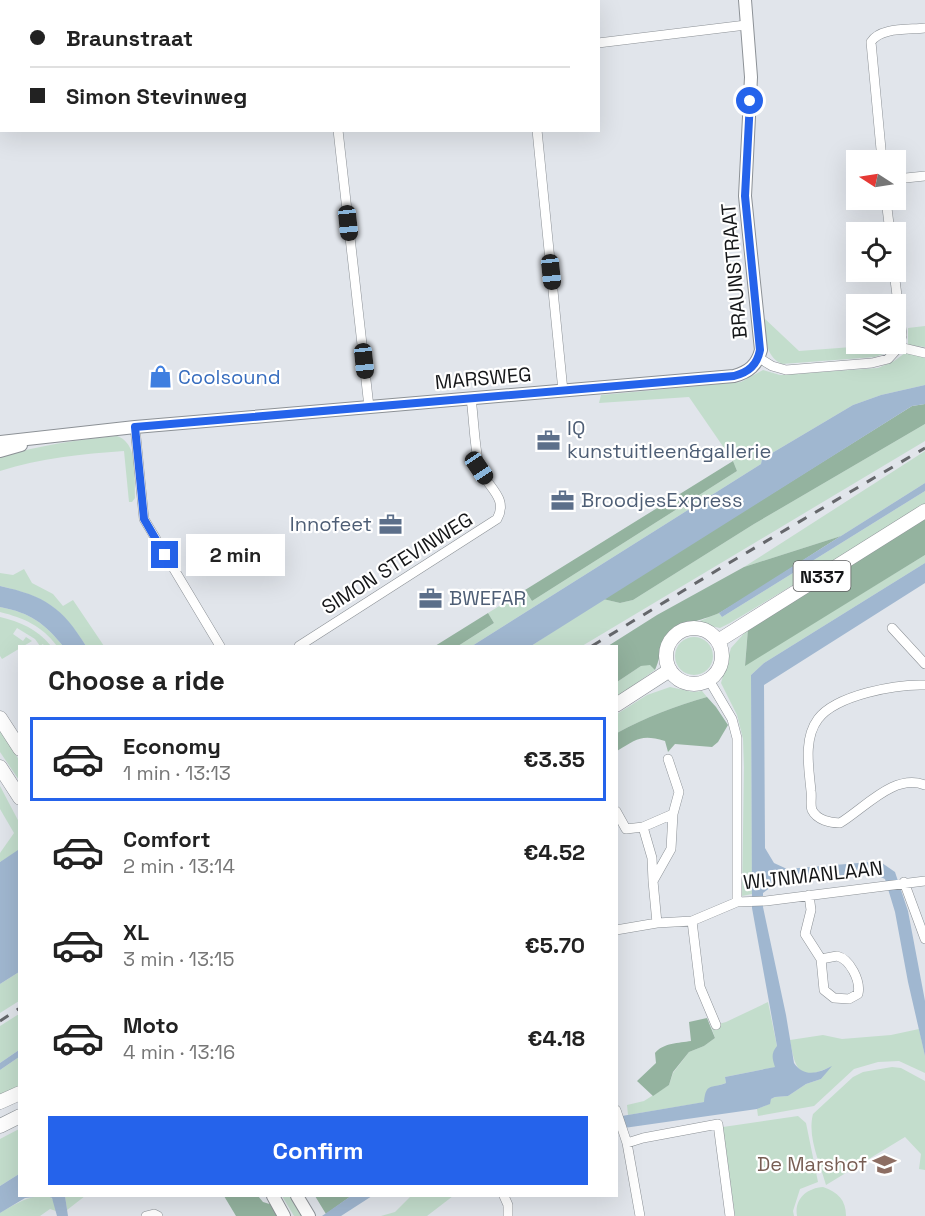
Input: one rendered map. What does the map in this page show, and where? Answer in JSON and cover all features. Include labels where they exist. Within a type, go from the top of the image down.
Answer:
[{"type":"main road","name":"N337","points":[[718,641],[925,511]]},
{"type":"main road","points":[[693,627],[703,629],[712,633],[718,641],[722,651],[722,662],[717,672],[709,680],[701,683],[683,682],[670,670],[666,661],[666,651],[676,634],[684,629],[693,627]]},
{"type":"main road","points":[[618,704],[670,670]]},
{"type":"main road","points":[[0,718],[18,746]]},
{"type":"main road","points":[[0,767],[18,795]]},
{"type":"main road","points":[[0,1102],[18,1094]]},
{"type":"main road","points":[[0,1126],[18,1117]]},
{"type":"street","name":"BRAUNSTRAAT","points":[[745,0],[751,78],[745,196],[760,341],[759,358]]},
{"type":"street","points":[[600,43],[746,25]]},
{"type":"street","points":[[881,150],[871,42],[884,32],[925,28]]},
{"type":"street","points":[[338,132],[369,407]]},
{"type":"street","points":[[537,132],[563,391]]},
{"type":"street","points":[[906,178],[925,176]]},
{"type":"street","points":[[906,350],[925,353]]},
{"type":"street","points":[[759,358],[772,366],[786,370],[872,363],[888,359],[893,354]]},
{"type":"street","name":"MARSWEG","points":[[0,442],[135,427],[734,376],[750,369],[759,358]]},
{"type":"street","name":"SIMON STEVINWEG","points":[[301,645],[497,519],[501,510],[498,496],[479,468],[471,398]]},
{"type":"street","points":[[135,427],[144,519],[219,645]]},
{"type":"street","name":"MARSWEG","points":[[0,451],[54,436]]},
{"type":"street","points":[[892,628],[925,664]]},
{"type":"street","points":[[709,680],[732,719],[737,738],[737,902]]},
{"type":"street","points":[[925,685],[907,684],[855,696],[834,706],[818,718],[811,732],[807,771],[813,810],[820,818],[830,823],[840,823],[880,794],[905,782],[925,785]]},
{"type":"street","points":[[653,881],[671,849],[673,814],[679,792],[668,759]]},
{"type":"street","points":[[618,815],[626,829],[643,827],[673,814]]},
{"type":"street","points":[[643,827],[652,858],[657,923]]},
{"type":"street","name":"WIJNMANLAAN","points":[[618,930],[657,923],[692,921],[737,902],[766,901],[925,881]]},
{"type":"street","name":"WIJNMANLAAN","points":[[903,883],[925,939]]},
{"type":"street","points":[[809,895],[811,910],[805,934],[821,959],[824,990],[840,1000],[849,999],[858,994],[859,986],[847,961],[837,956],[821,959]]},
{"type":"street","points":[[692,921],[700,987],[716,1025]]},
{"type":"street","points":[[618,1116],[625,1139],[640,1216]]},
{"type":"street","points":[[625,1139],[718,1124],[730,1216]]},
{"type":"street","points":[[274,1197],[284,1216]]},
{"type":"street","points":[[298,1197],[309,1216]]},
{"type":"street","points":[[504,1197],[508,1205],[508,1216]]},
{"type":"street","points":[[146,1216],[154,1214],[158,1216]]},
{"type":"green space","points":[[764,318],[799,351],[846,347],[846,354],[883,354],[875,357],[782,364],[772,356],[766,338]]},
{"type":"green space","points":[[925,326],[925,347],[908,345],[908,328]]},
{"type":"green space","points":[[906,353],[925,355],[925,385],[881,395],[853,405],[762,459],[761,464],[474,645],[460,645],[494,623],[488,613],[525,590],[532,601],[737,471],[733,461],[689,397],[599,403],[601,395],[741,382],[763,370],[780,375],[878,368]]},
{"type":"green space","points":[[925,404],[925,424],[754,524],[633,600],[620,603],[603,599],[912,406]]},
{"type":"green space","points":[[925,424],[925,441],[584,645],[533,645],[603,599],[620,603],[633,600],[754,524]]},
{"type":"green space","points":[[117,436],[129,446],[132,454],[135,498],[132,502],[129,502],[124,451],[62,457],[0,471],[0,457],[29,449]]},
{"type":"green space","points":[[925,451],[925,483],[841,536],[744,567]]},
{"type":"green space","points":[[733,461],[737,471],[532,601],[525,590]]},
{"type":"green space","points":[[925,491],[925,505],[730,623],[720,628],[695,623],[719,613],[722,617]]},
{"type":"green space","points":[[925,519],[925,555],[745,666],[748,629]]},
{"type":"green space","points":[[841,536],[721,612],[675,629],[665,640],[655,670],[650,665],[641,666],[618,681],[618,645],[610,645],[657,615],[744,567]]},
{"type":"green space","points":[[925,555],[925,563],[764,663],[751,675],[752,894],[742,896],[743,739],[737,715],[721,683],[731,648],[748,629],[745,665]]},
{"type":"green space","points":[[24,569],[32,583],[53,594],[63,606],[73,600],[103,645],[85,645],[68,622],[51,606],[29,595],[0,586],[0,573],[13,575]]},
{"type":"green space","points":[[0,607],[29,616],[50,631],[62,645],[56,645],[32,624],[0,612]]},
{"type":"green space","points":[[488,613],[494,623],[460,645],[437,645]]},
{"type":"green space","points":[[0,617],[28,627],[50,645],[39,645],[35,639],[17,628],[13,634],[23,641],[26,637],[32,641],[25,645],[18,645],[18,649],[2,659],[0,656]]},
{"type":"green space","points":[[694,637],[708,642],[713,656],[708,670],[694,675],[680,670],[675,656],[680,642]]},
{"type":"green space","points":[[650,664],[655,670],[618,696],[618,681],[641,666]]},
{"type":"green space","points":[[670,687],[693,692],[702,691],[707,697],[661,712],[618,732],[618,713],[647,695]]},
{"type":"green space","points":[[707,697],[728,725],[718,742],[712,747],[675,744],[668,752],[665,741],[645,738],[618,750],[618,732],[684,704]]},
{"type":"green space","points":[[0,729],[18,758],[18,779],[0,752]]},
{"type":"green space","points":[[0,786],[18,820],[18,851],[0,862],[0,853],[14,833],[0,809]]},
{"type":"green space","points":[[18,973],[18,1002],[0,1013],[0,984]]},
{"type":"green space","points":[[768,1002],[777,1046],[776,1067],[725,1077],[726,1083],[714,1087],[705,1102],[628,1115],[627,1105],[644,1101],[669,1085],[673,1073],[689,1052],[704,1046],[715,1038],[711,1026],[726,1022]]},
{"type":"green space","points":[[18,1015],[18,1051],[0,1063],[0,1026]]},
{"type":"green space","points":[[707,1018],[715,1038],[704,1046],[689,1052],[673,1072],[669,1085],[653,1096],[637,1081],[656,1063],[655,1053],[667,1045],[691,1041],[689,1022]]},
{"type":"green space","points":[[919,1029],[925,1056],[925,1073],[899,1061],[878,1062],[854,1069],[814,1106],[758,1116],[757,1109],[769,1104],[771,1099],[788,1096],[806,1084],[821,1079],[830,1067],[811,1073],[800,1070],[794,1059],[790,1040],[823,1035],[842,1039],[891,1035]]},
{"type":"green space","points":[[18,1058],[18,1087],[0,1096],[0,1070]]},
{"type":"green space","points":[[892,1067],[901,1068],[925,1081],[925,1170],[919,1169],[921,1154],[905,1137],[826,1185],[813,1141],[813,1114],[853,1077],[863,1072]]},
{"type":"green space","points":[[798,1116],[806,1123],[818,1182],[800,1189],[793,1211],[794,1216],[735,1216],[723,1127]]},
{"type":"green space","points":[[18,1130],[18,1175],[0,1186],[0,1139]]},
{"type":"green space","points":[[823,1187],[840,1197],[845,1205],[846,1216],[797,1216],[798,1204],[803,1195]]},
{"type":"green space","points":[[51,1197],[55,1203],[56,1211],[50,1209],[40,1216],[0,1216],[0,1213],[28,1199]]},
{"type":"green space","points":[[65,1197],[84,1197],[67,1210]]},
{"type":"green space","points":[[225,1197],[259,1197],[263,1202],[276,1206],[281,1216],[236,1216]]},
{"type":"green space","points":[[283,1197],[291,1197],[304,1216],[294,1216]]},
{"type":"green space","points":[[316,1197],[350,1197],[326,1214]]},
{"type":"green space","points":[[410,1197],[452,1197],[427,1216],[381,1216],[395,1212]]},
{"type":"water","points":[[925,385],[925,404],[912,406],[533,645],[474,645],[761,464],[762,459],[853,405],[881,395]]},
{"type":"water","points":[[925,483],[925,491],[722,617],[719,613]]},
{"type":"water","points":[[925,563],[925,583],[764,685],[765,848],[774,863],[787,869],[870,862],[882,863],[895,872],[908,911],[925,1001],[925,1056],[895,912],[885,879],[872,873],[779,881],[763,893],[763,907],[794,1063],[802,1071],[812,1073],[832,1066],[821,1079],[806,1084],[788,1096],[775,1097],[771,1099],[770,1104],[757,1109],[618,1129],[618,1117],[704,1102],[706,1091],[710,1087],[726,1083],[725,1077],[775,1067],[773,1056],[777,1046],[752,908],[751,675],[764,663]]},
{"type":"water","points":[[0,586],[41,599],[69,622],[85,645],[62,645],[36,620],[20,612],[0,607]]},
{"type":"water","points":[[18,850],[18,973],[0,984],[0,862]]},
{"type":"water","points":[[18,1051],[18,1058],[0,1070],[0,1063]]},
{"type":"water","points":[[18,1175],[18,1197],[34,1197],[25,1198],[0,1213],[0,1186]]},
{"type":"water","points":[[50,1197],[65,1197],[68,1216],[57,1216]]},
{"type":"water","points":[[350,1197],[370,1197],[341,1216],[322,1216]]},
{"type":"railway","points":[[594,645],[925,448]]},
{"type":"railway","points":[[0,1021],[18,1009]]},
{"type":"place","name":"Coolsound","points":[[160,377]]},
{"type":"place","name":"IQ kunstuitleen&gallerie","points":[[549,440]]},
{"type":"place","name":"BroodjesExpress","points":[[563,500]]},
{"type":"place","name":"Innofeet","points":[[390,524]]},
{"type":"place","name":"BWEFAR","points":[[431,598]]},
{"type":"place","name":"De Marshof","points":[[885,1164]]},
{"type":"route","points":[[165,555],[144,519],[135,427],[734,376],[750,369],[759,358],[760,341],[745,196],[750,101]]}]
